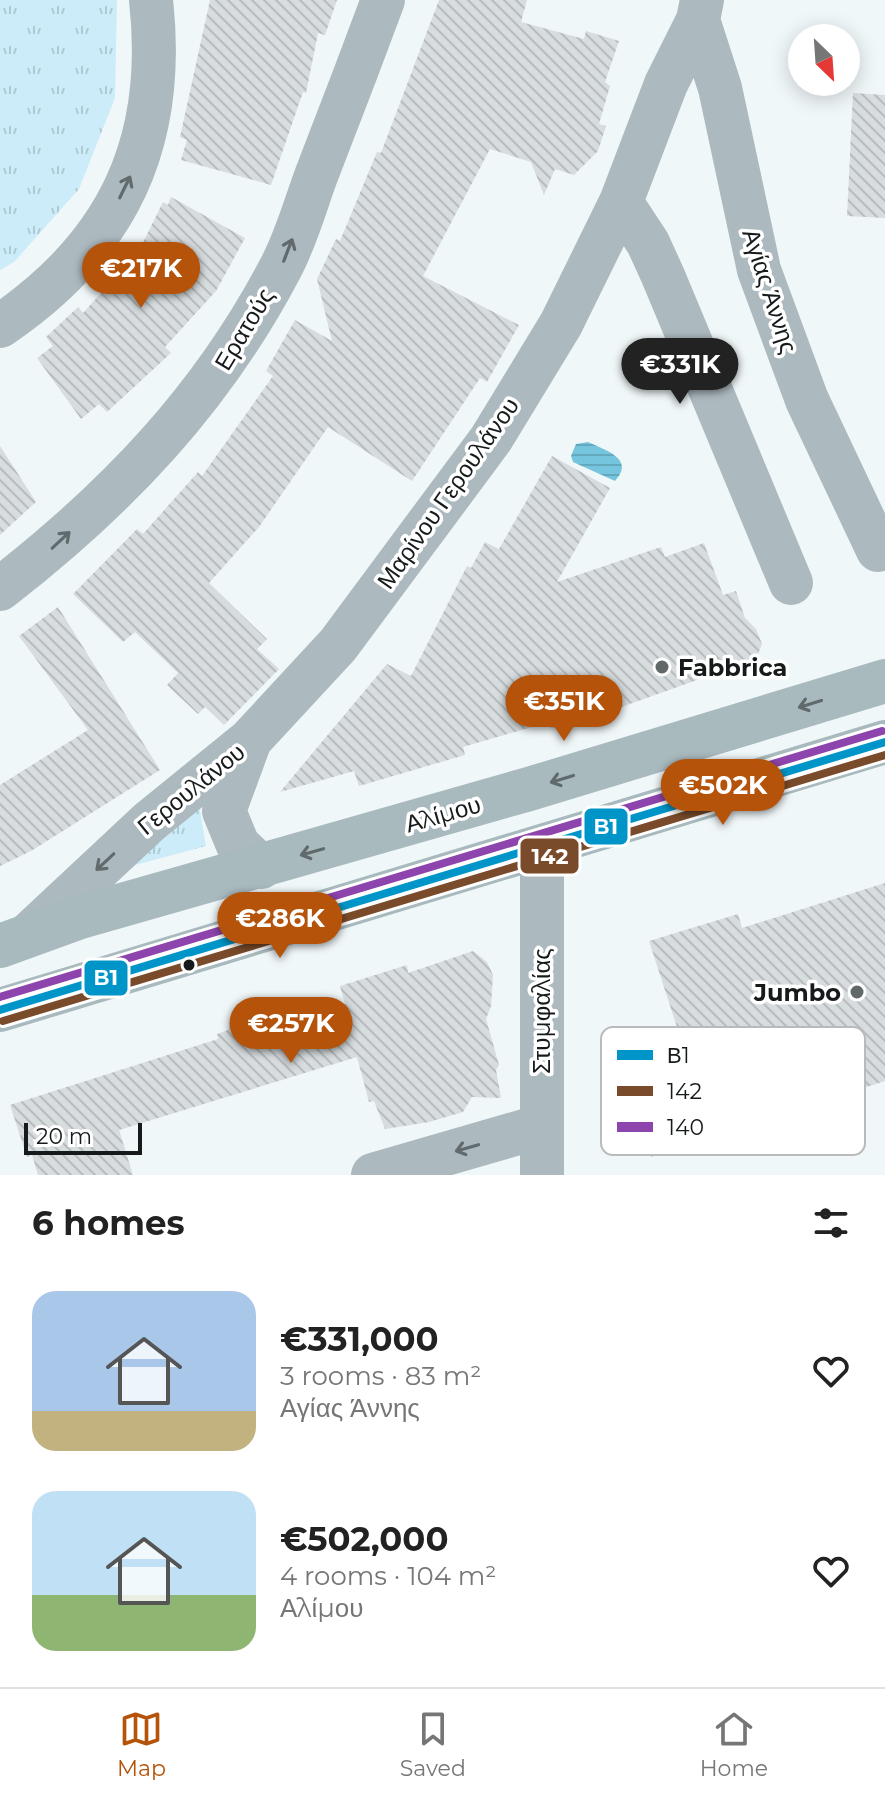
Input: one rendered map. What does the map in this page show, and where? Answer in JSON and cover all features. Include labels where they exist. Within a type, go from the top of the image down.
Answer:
[{"type":"main road","name":"Αλίμου","points":[[14,941],[80,917],[261,867],[885,681]]},
{"type":"main road","points":[[0,1010],[885,742]]},
{"type":"street","points":[[0,326],[44,296],[92,246],[127,186],[149,121],[157,52],[151,0]]},
{"type":"street","name":"Ερατούς","points":[[0,589],[49,551],[114,491],[179,424],[229,358],[283,264],[383,0]]},
{"type":"street","name":"Μαρίνου Γερουλάνου","points":[[250,740],[338,645],[491,439],[561,324],[621,202],[666,84],[700,10]]},
{"type":"street","name":"Αγίας Άννης","points":[[700,10],[759,270],[807,400],[878,550]]},
{"type":"street","points":[[621,202],[648,243],[658,265],[791,583]]},
{"type":"street","name":"Γερουλάνου","points":[[250,740],[224,811],[238,845],[261,867]]},
{"type":"street","name":"Γερουλάνου","points":[[14,941],[149,822],[250,740]]},
{"type":"street","name":"Στυμφαλίας","points":[[542,848],[542,1175]]},
{"type":"street","points":[[373,1175],[542,1126]]},
{"type":"green space","points":[[0,0],[117,0],[115,98],[79,189],[14,262],[0,270]]},
{"type":"green space","points":[[198,799],[206,846],[124,868]]},
{"type":"water","points":[[588,442],[610,452],[620,461],[621,473],[615,481],[573,462],[571,456],[576,444]]},
{"type":"building","points":[[210,0],[337,0],[325,35],[318,33],[306,93],[303,92],[271,185],[181,160],[187,140],[180,137]]},
{"type":"building","points":[[439,0],[527,0],[521,22],[584,39],[586,31],[619,41],[605,82],[610,86],[599,124],[606,126],[598,151],[574,175],[555,169],[544,195],[531,162],[490,149],[423,276],[519,325],[487,382],[480,378],[412,481],[328,427],[259,527],[209,583],[267,639],[257,649],[279,669],[224,725],[205,707],[198,714],[167,685],[178,673],[135,632],[123,642],[73,594],[137,529],[143,534],[198,472],[202,476],[273,376],[266,371],[295,320],[332,341],[317,279],[336,239],[340,241],[377,152],[381,153]]},
{"type":"building","points":[[885,95],[885,218],[847,216],[853,96]]},
{"type":"building","points":[[171,197],[245,238],[216,291],[165,347],[171,353],[107,412],[99,404],[81,419],[37,358],[53,346],[46,337],[78,307],[83,313],[110,283],[119,291],[163,202],[168,205]]},
{"type":"building","points":[[0,446],[36,502],[0,535]]},
{"type":"building","points":[[552,456],[610,488],[557,582],[661,547],[665,557],[704,543],[723,595],[736,591],[745,618],[756,629],[762,644],[756,659],[568,726],[552,728],[542,724],[463,747],[465,755],[359,786],[354,771],[280,792],[387,664],[411,676],[467,566],[471,568],[485,542],[499,549]]},
{"type":"building","points":[[58,607],[160,770],[31,851],[0,866],[0,785],[88,730],[19,636]]},
{"type":"building","points":[[885,883],[885,1081],[865,1087],[865,1027],[677,1027],[649,941],[738,914],[742,928]]},
{"type":"building","points":[[473,951],[487,962],[493,975],[491,1006],[486,1019],[499,1065],[496,1070],[501,1098],[472,1097],[463,1112],[429,1122],[385,1129],[374,1101],[369,1102],[357,1057],[119,1130],[133,1175],[38,1175],[32,1155],[27,1157],[10,1105],[218,1039],[217,1034],[228,1030],[230,1023],[266,1008],[347,1011],[340,986],[407,965],[408,973]]},
{"type":"transit line","name":"140","points":[[0,997],[882,731]]},
{"type":"transit line","name":"Β1","points":[[0,1010],[885,742]]},
{"type":"transit line","name":"142","points":[[3,1021],[885,755]]},
{"type":"place","name":"Fabbrica","points":[[662,667]]},
{"type":"place","name":"Jumbo","points":[[857,992]]}]
